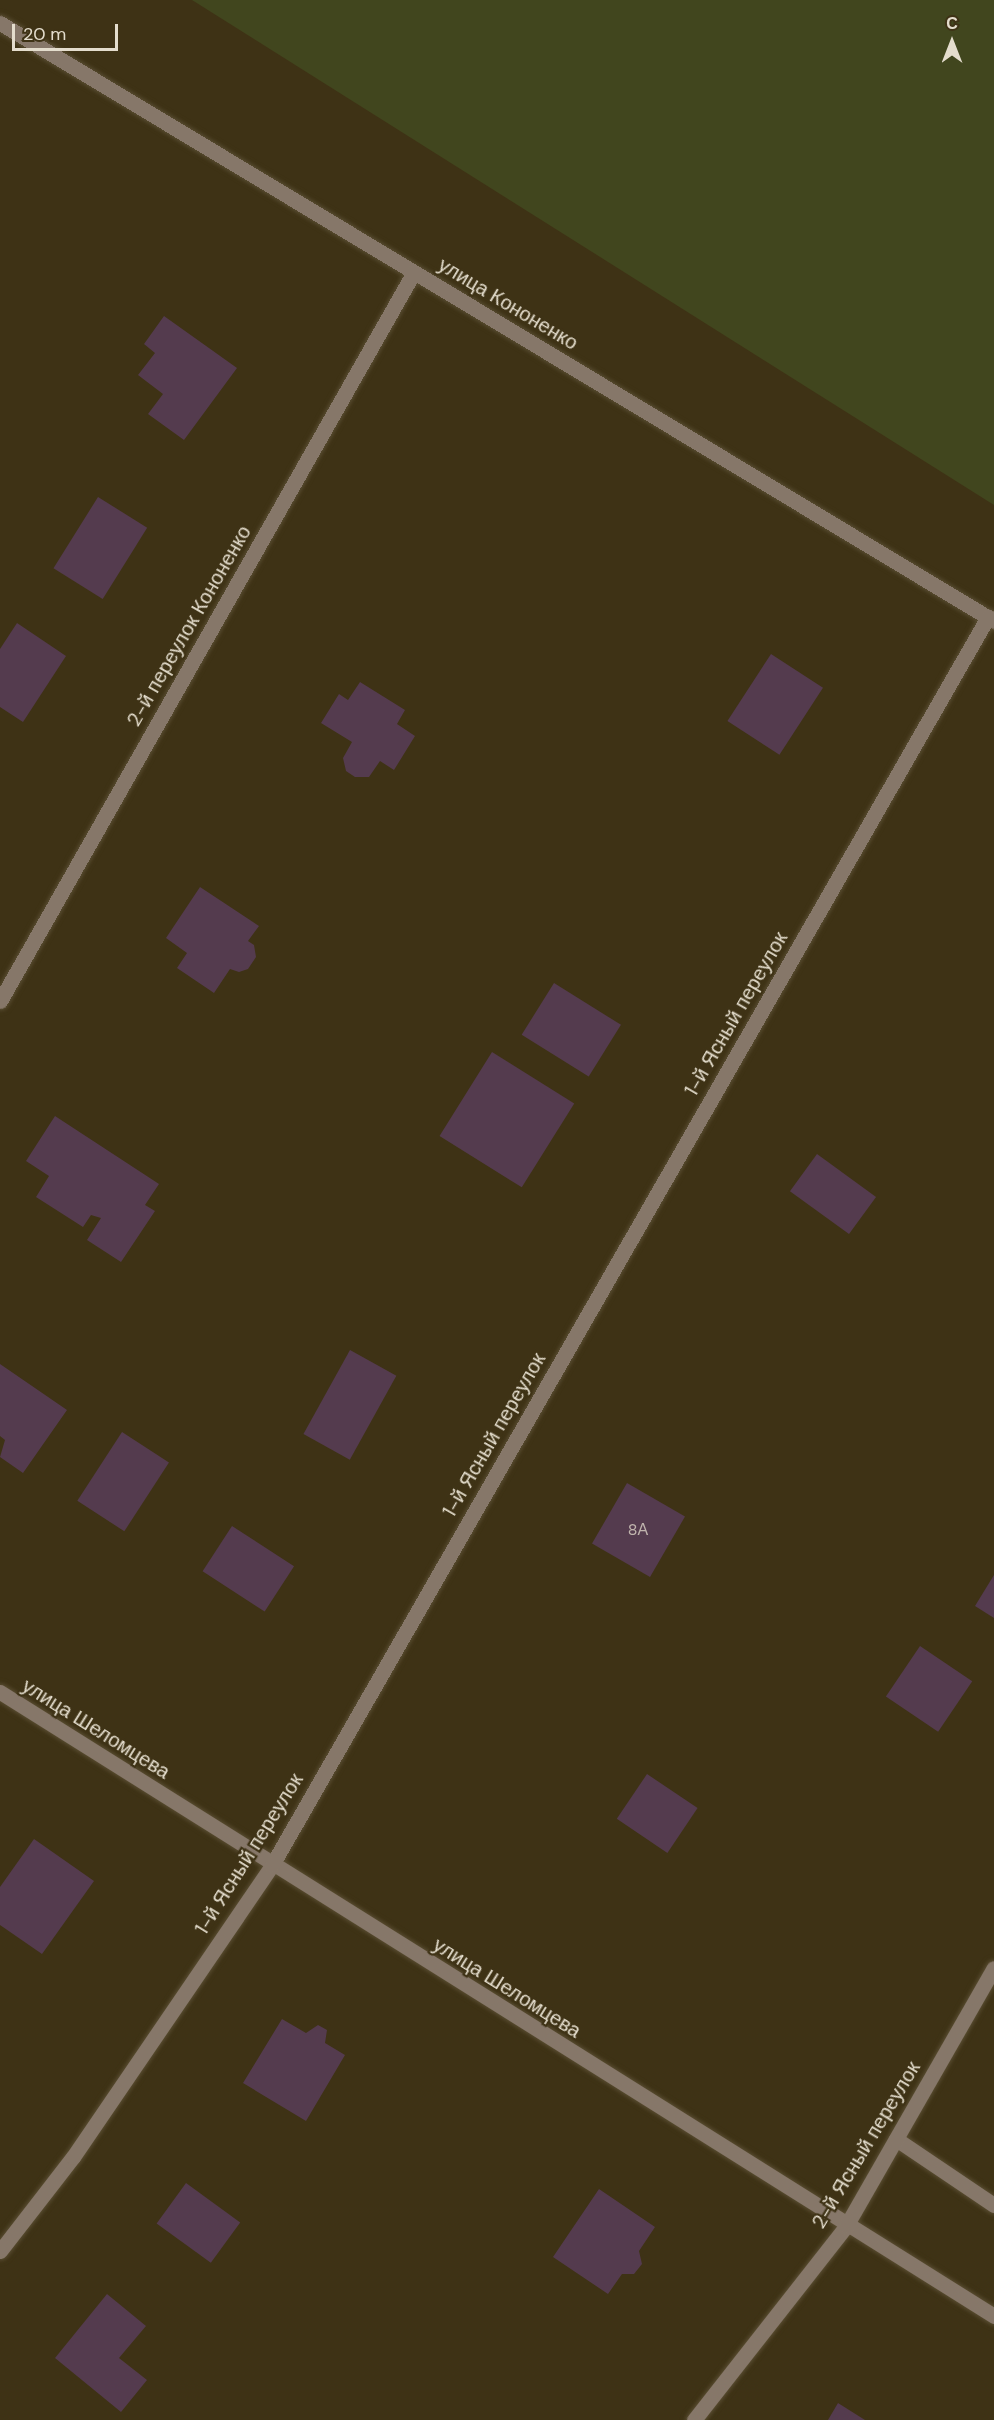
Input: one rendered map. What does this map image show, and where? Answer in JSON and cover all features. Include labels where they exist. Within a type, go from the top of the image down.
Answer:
[{"type":"street","name":"улица Кононенко","points":[[0,23],[991,619]]},
{"type":"street","name":"2-й переулок Кононенко","points":[[0,1001],[414,272]]},
{"type":"street","name":"1-й Ясный переулок","points":[[0,2251],[72,2157],[272,1865],[991,619]]},
{"type":"street","name":"улица Шеломцева","points":[[0,1692],[846,2226],[994,2316]]},
{"type":"street","name":"2-й Ясный переулок","points":[[694,2420],[846,2226],[994,1968]]},
{"type":"street","points":[[896,2139],[994,2205]]},
{"type":"green space","points":[[192,0],[994,0],[994,505]]},
{"type":"building","points":[[164,316],[237,368],[184,440],[148,414],[163,394],[138,375],[155,353],[144,344]]},
{"type":"building","points":[[98,497],[147,528],[103,599],[53,568]]},
{"type":"building","points":[[17,623],[66,656],[23,722],[0,707],[0,649]]},
{"type":"building","points":[[771,654],[823,688],[779,755],[727,721]]},
{"type":"building","points":[[360,682],[405,710],[397,724],[415,736],[394,770],[380,761],[369,777],[355,777],[346,771],[343,758],[352,742],[321,723],[339,694],[348,700]]},
{"type":"building","points":[[200,887],[259,926],[248,941],[254,945],[256,957],[248,969],[239,972],[230,969],[214,993],[177,968],[187,953],[166,938]]},
{"type":"building","points":[[554,983],[621,1025],[589,1077],[522,1035]]},
{"type":"building","points":[[492,1052],[574,1103],[522,1187],[440,1136]]},
{"type":"building","points":[[55,1116],[159,1184],[145,1205],[155,1211],[121,1262],[87,1240],[101,1218],[91,1215],[83,1227],[36,1197],[49,1176],[26,1161]]},
{"type":"building","points":[[817,1154],[876,1197],[849,1234],[790,1191]]},
{"type":"building","points":[[350,1350],[396,1376],[350,1460],[303,1434]]},
{"type":"building","points":[[0,1364],[67,1410],[23,1473],[0,1457],[5,1440],[0,1436]]},
{"type":"building","points":[[122,1432],[169,1462],[124,1531],[77,1501]]},
{"type":"building","points":[[627,1483],[685,1516],[650,1577],[592,1544]]},
{"type":"building","points":[[232,1526],[294,1566],[265,1612],[203,1571]]},
{"type":"building","points":[[994,1575],[994,1618],[975,1606]]},
{"type":"building","points":[[920,1646],[972,1681],[938,1732],[886,1697]]},
{"type":"building","points":[[647,1774],[698,1808],[667,1853],[617,1819]]},
{"type":"building","points":[[34,1839],[94,1881],[42,1954],[0,1925],[0,1887]]},
{"type":"building","points":[[282,2019],[306,2033],[318,2025],[327,2030],[325,2043],[345,2055],[306,2121],[243,2083]]},
{"type":"building","points":[[186,2183],[240,2222],[211,2263],[157,2223]]},
{"type":"building","points":[[599,2189],[655,2227],[639,2251],[642,2264],[634,2274],[622,2274],[608,2294],[553,2257]]},
{"type":"building","points":[[107,2294],[146,2326],[119,2358],[147,2380],[121,2412],[55,2358]]},
{"type":"building","points":[[838,2403],[865,2420],[828,2420]]}]
